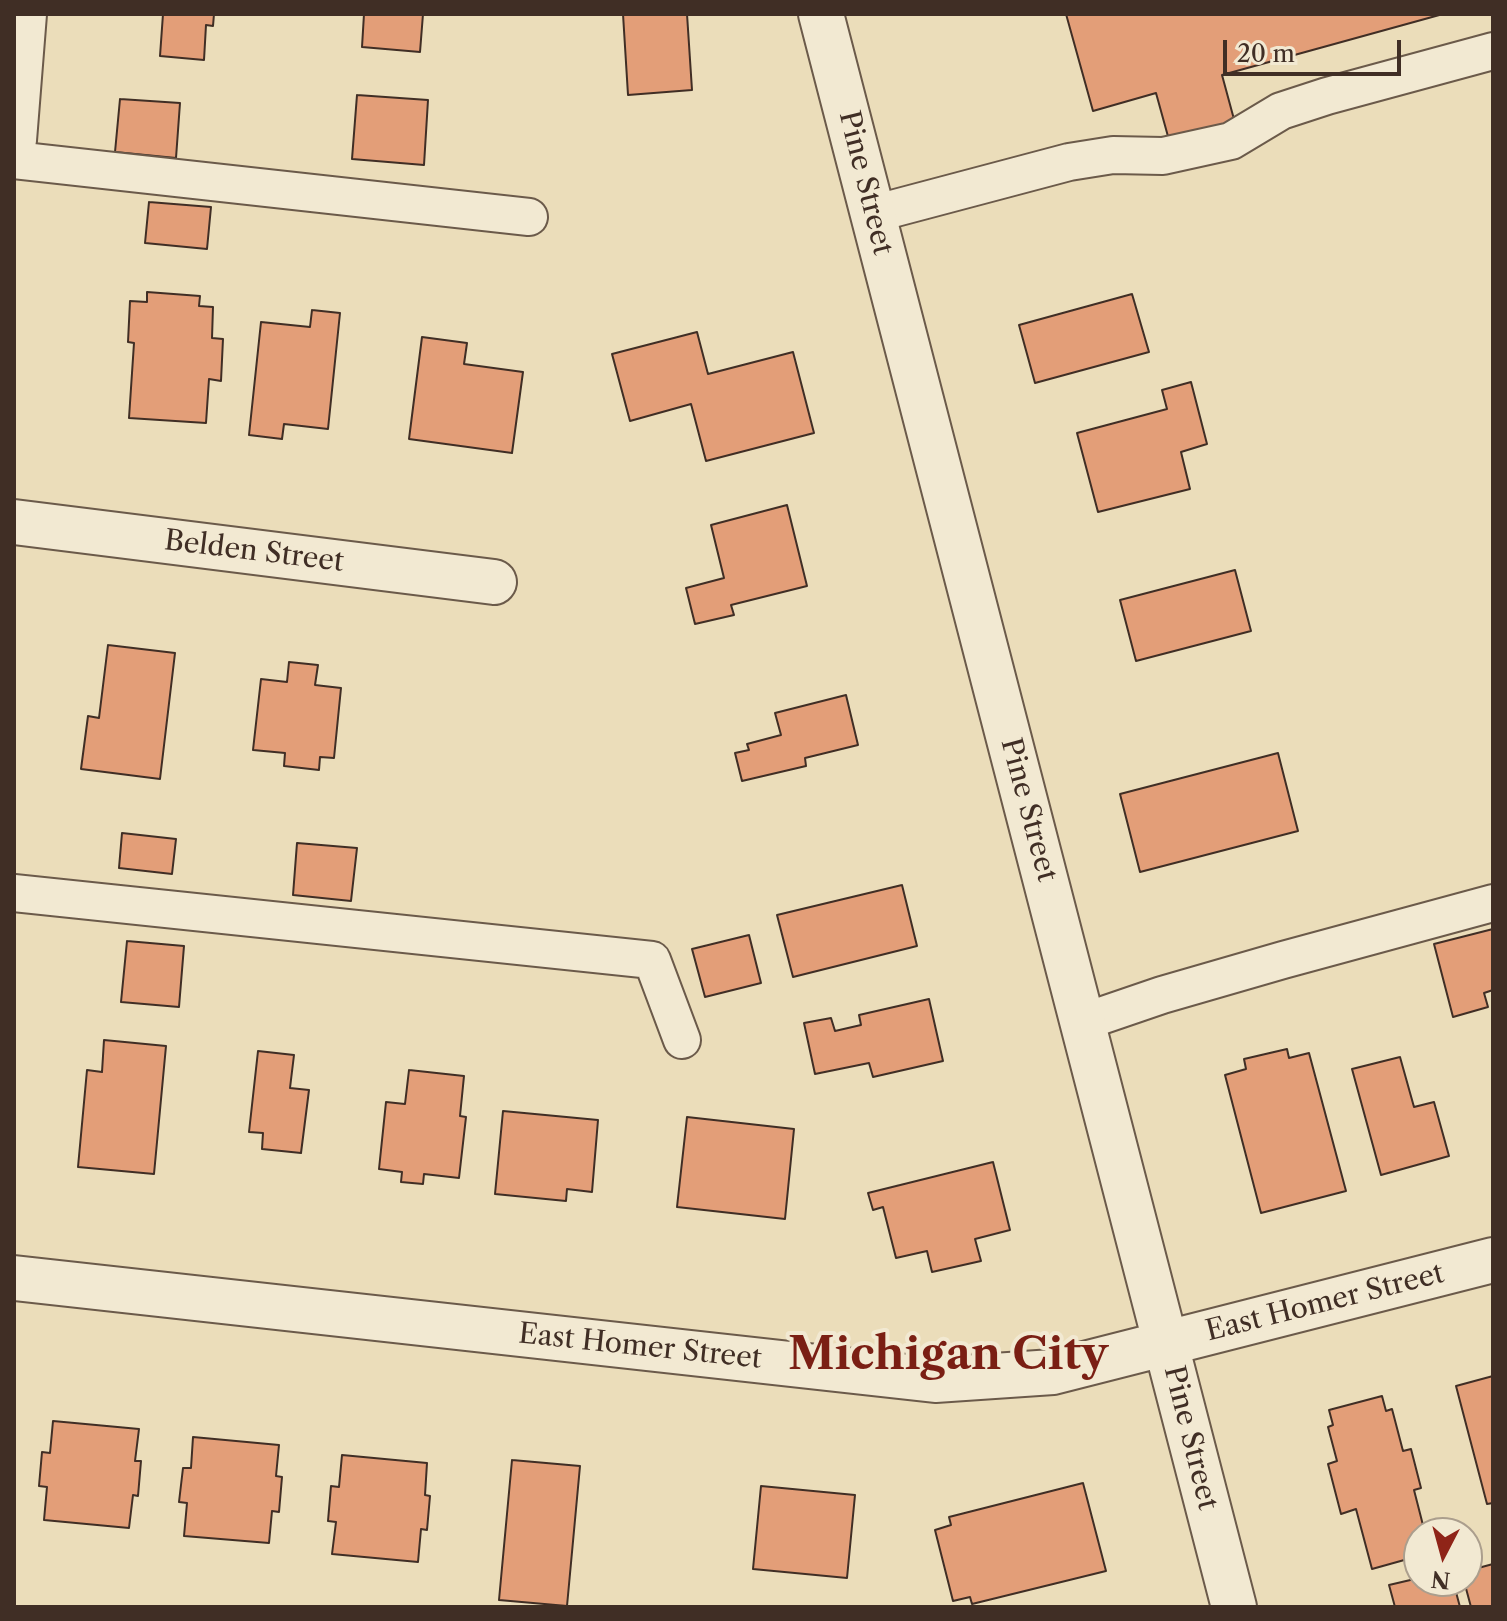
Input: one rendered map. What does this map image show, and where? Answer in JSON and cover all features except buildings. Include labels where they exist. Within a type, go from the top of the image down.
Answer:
[{"type":"street","points":[[14,140],[24,14]]},
{"type":"street","name":"Pine Street","points":[[821,14],[1234,1607]]},
{"type":"street","name":"Belden Street","points":[[14,522],[494,582]]},
{"type":"street","name":"East Homer Street","points":[[14,1278],[935,1380],[1053,1372],[1493,1260]]},
{"type":"lane","points":[[873,214],[1069,162],[1113,155],[1163,156],[1231,141],[1281,111],[1493,51]]},
{"type":"lane","points":[[14,160],[529,217]]},
{"type":"lane","points":[[14,893],[652,960],[682,1040]]},
{"type":"lane","points":[[1083,1022],[1268,964],[1493,903]]},
{"type":"district","name":"Michigan City","points":[[948,1356]]}]
